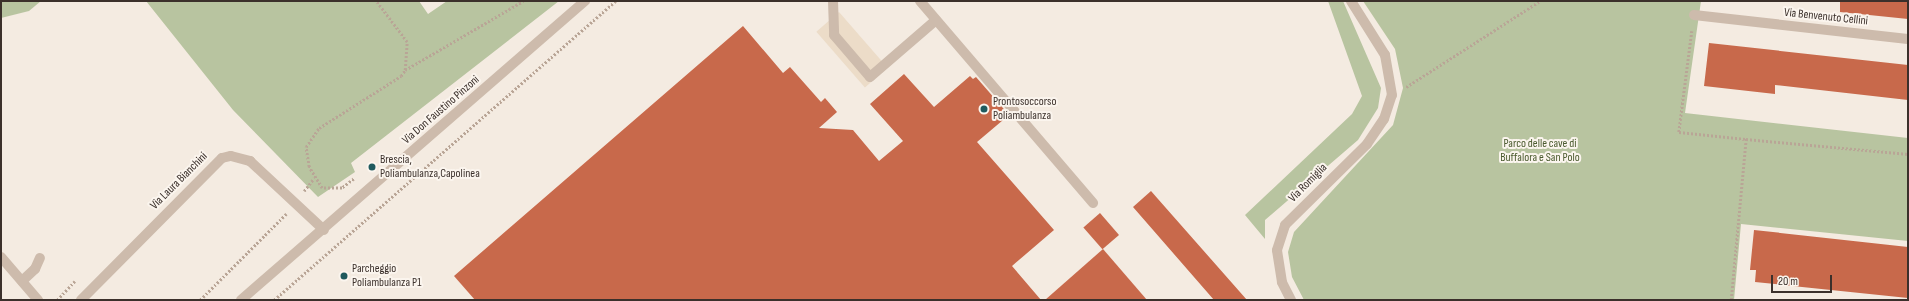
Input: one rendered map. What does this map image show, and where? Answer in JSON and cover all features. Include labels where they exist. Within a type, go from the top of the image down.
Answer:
[{"type":"street","name":"Via Don Faustino Pinzoni","points":[[241,300],[324,230],[585,1]]},
{"type":"street","points":[[833,1],[834,35],[870,77],[936,20]]},
{"type":"street","points":[[920,1],[1093,203]]},
{"type":"street","name":"Via Romiglia","points":[[1292,300],[1282,282],[1277,250],[1285,225],[1366,144],[1384,119],[1392,95],[1385,55],[1351,1]]},
{"type":"street","name":"Via Benvenuto Cellini","points":[[1694,15],[1908,39]]},
{"type":"street","name":"Via Laura Bianchini","points":[[81,300],[222,158],[231,156],[250,161],[324,230]]},
{"type":"street","points":[[1,257],[38,300]]},
{"type":"street","points":[[22,281],[35,269],[40,258]]},
{"type":"path","points":[[376,1],[408,42],[405,70]]},
{"type":"path","points":[[360,175],[342,188],[322,188],[309,167],[305,154],[313,133],[401,76],[405,70],[523,1]]},
{"type":"path","points":[[274,300],[615,1]]},
{"type":"path","points":[[1392,95],[1540,1]]},
{"type":"path","points":[[1694,15],[1679,132],[1908,154]]},
{"type":"path","points":[[1731,300],[1746,139]]},
{"type":"path","points":[[200,300],[273,230],[315,178]]},
{"type":"path","points":[[57,300],[75,281]]},
{"type":"green space","points":[[1,1],[41,1],[29,11],[1,18]]},
{"type":"green space","points":[[146,1],[419,1],[428,14],[447,1],[559,1],[351,163],[355,172],[318,197],[233,110]]},
{"type":"green space","points":[[1328,1],[1343,1],[1381,88],[1378,108],[1358,140],[1265,220],[1265,239],[1245,215],[1352,114],[1362,96]]},
{"type":"green space","name":"Parco delle cave di Buffalora e San Polo","points":[[1363,1],[1701,1],[1685,113],[1908,138],[1908,241],[1741,224],[1734,300],[1304,300],[1292,277],[1288,252],[1294,232],[1393,125],[1403,88],[1395,49]]},
{"type":"shaded area","points":[[839,12],[888,68],[865,88],[816,32]]},
{"type":"building","points":[[1840,1],[1908,1],[1908,19],[1840,12]]},
{"type":"building","points":[[743,26],[783,73],[790,67],[821,102],[825,98],[837,112],[819,128],[853,130],[879,161],[903,141],[870,104],[904,74],[934,107],[970,76],[973,79],[976,77],[1009,115],[977,142],[1054,230],[1012,266],[1041,300],[475,300],[454,276]]},
{"type":"building","points":[[1709,43],[1908,65],[1908,100],[1775,85],[1775,94],[1704,86]]},
{"type":"building","points":[[1151,191],[1247,300],[1214,300],[1133,207]]},
{"type":"building","points":[[1100,213],[1119,235],[1102,249],[1083,227]]},
{"type":"building","points":[[1754,230],[1908,247],[1908,298],[1755,282],[1756,270],[1750,270]]},
{"type":"building","points":[[1103,249],[1147,300],[1045,300]]},
{"type":"place","name":"Prontosoccorso Poliambulanza","points":[[984,109]]},
{"type":"place","name":"Brescia, Poliambulanza,Capolinea","points":[[372,167]]},
{"type":"place","name":"Parcheggio Poliambulanza P1","points":[[344,276]]}]
